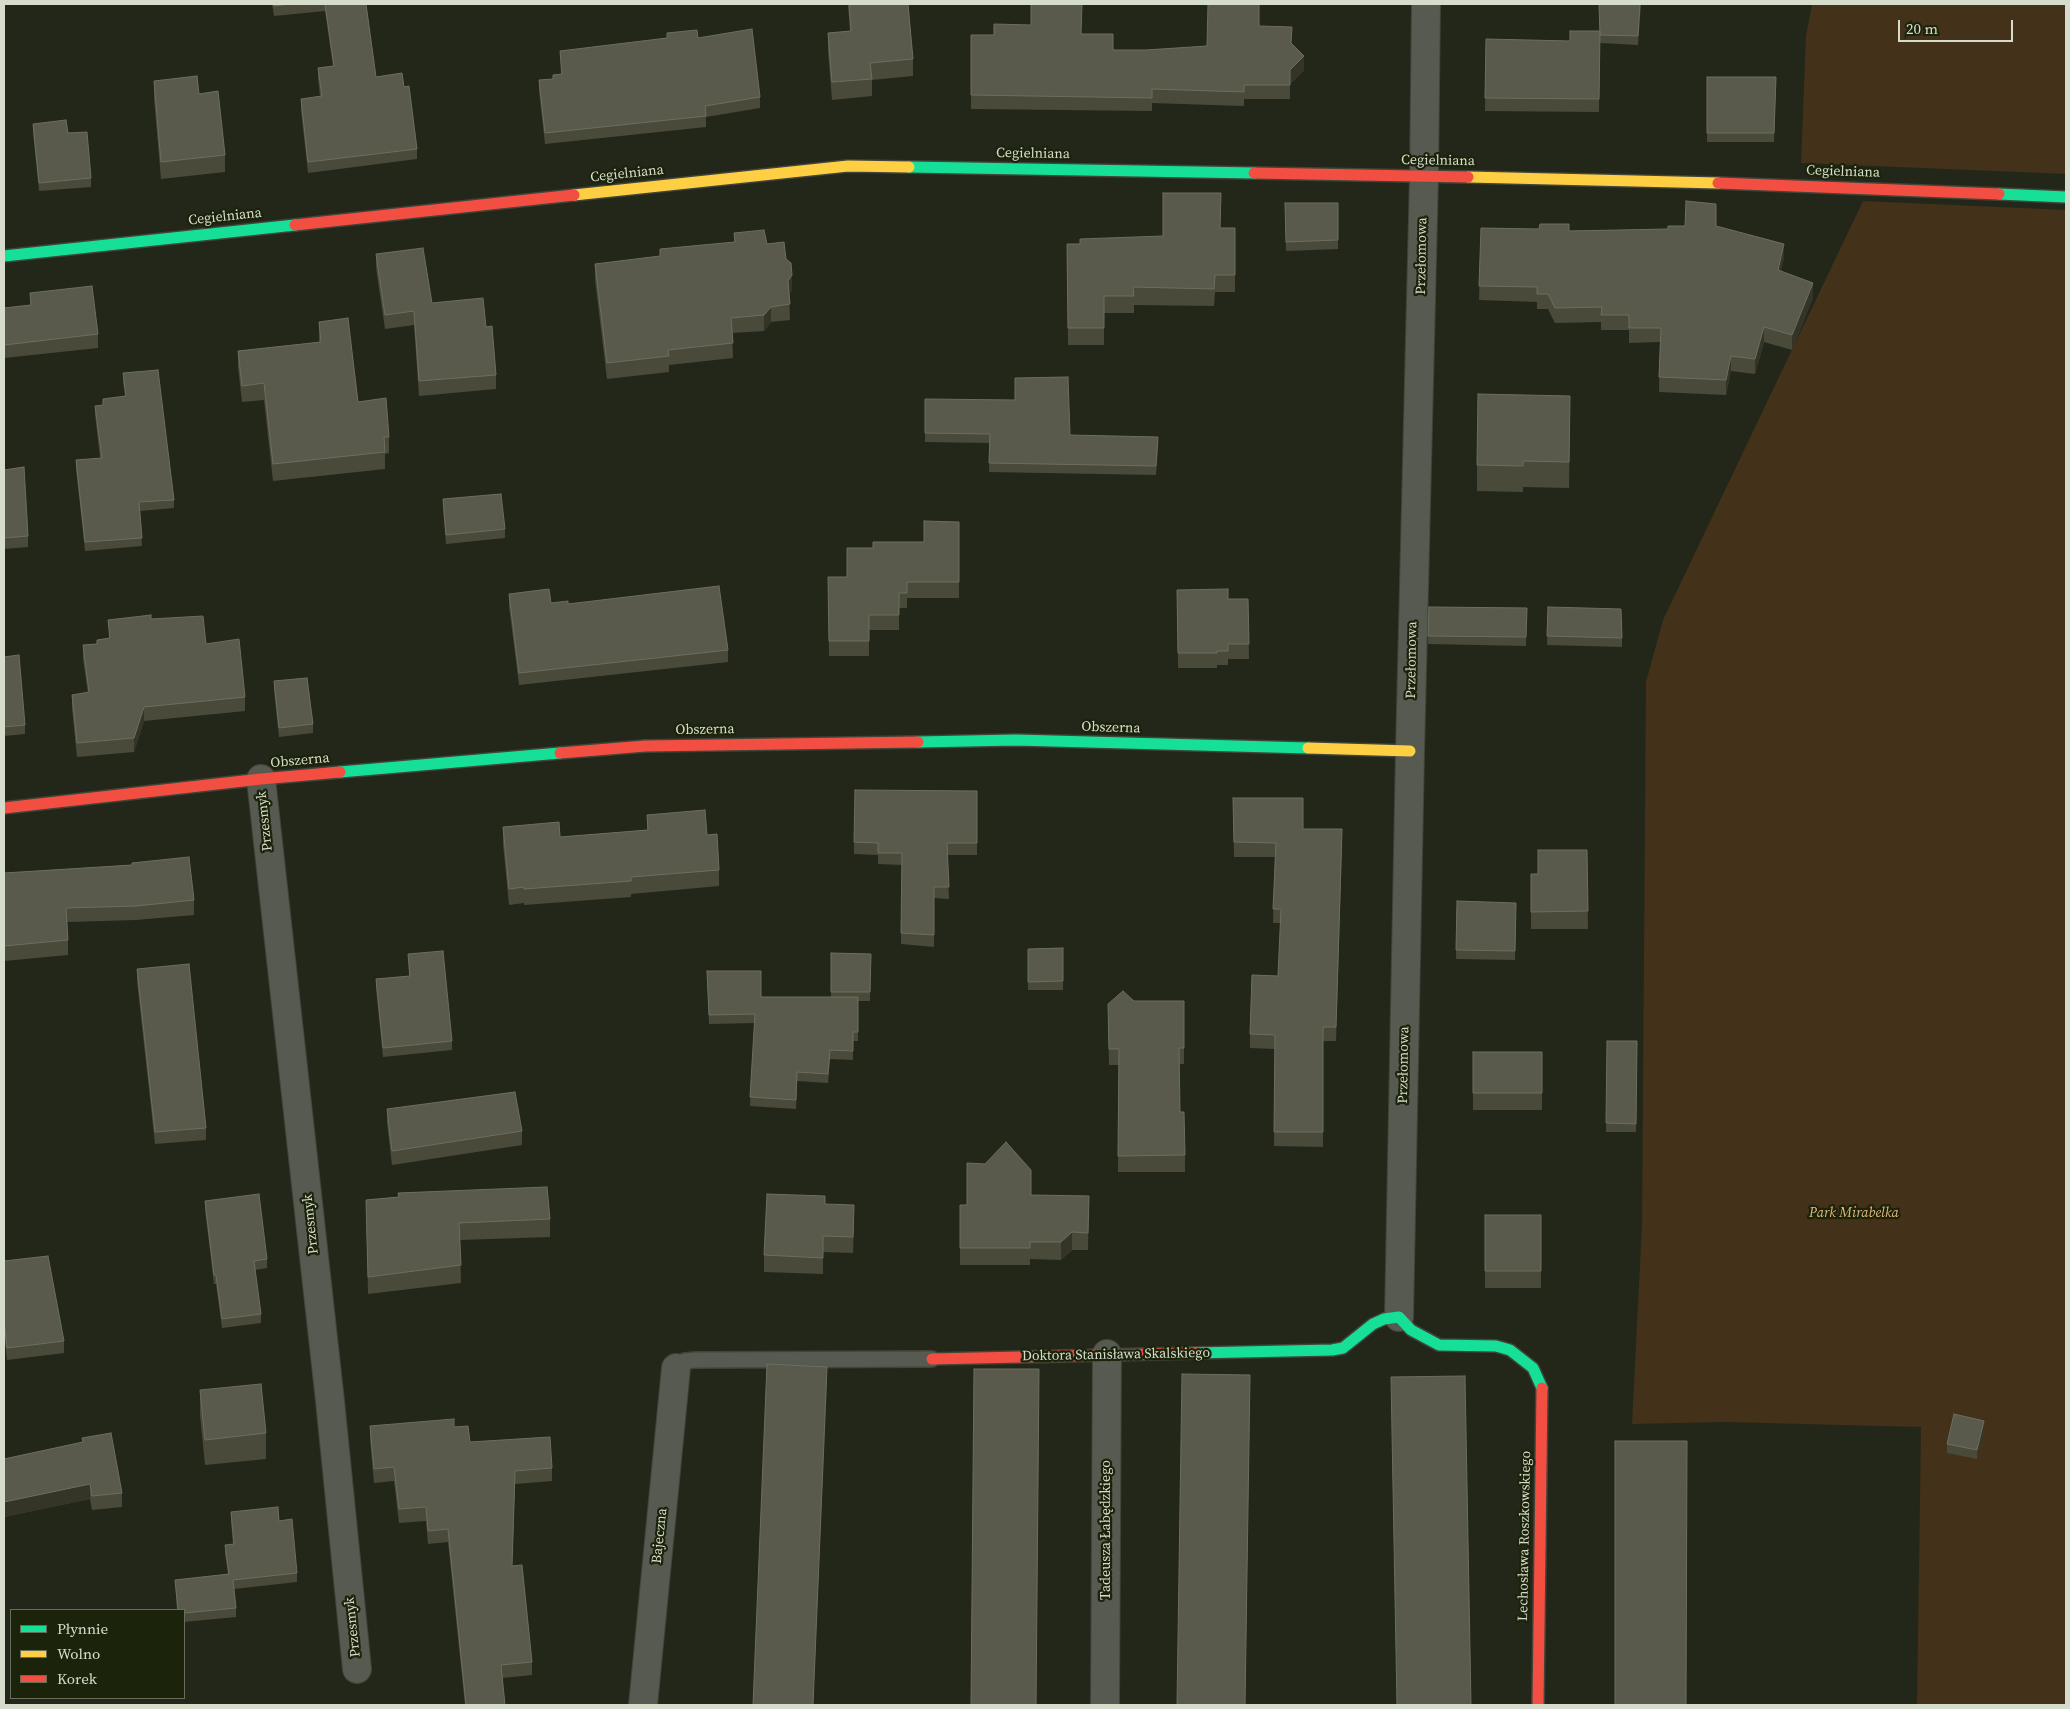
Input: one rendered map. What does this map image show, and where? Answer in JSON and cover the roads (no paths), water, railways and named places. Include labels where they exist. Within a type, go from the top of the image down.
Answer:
[{"type":"street","name":"Przełomowa","points":[[1399,1317],[1424,176],[1426,4]]},
{"type":"street","name":"Cegielniana","points":[[4,256],[848,166],[1424,176],[1797,186],[2066,197]]},
{"type":"street","name":"Obszerna","points":[[4,808],[261,779],[645,746],[1016,740],[1410,751]]},
{"type":"street","name":"Przesmyk","points":[[261,779],[330,1402],[357,1669]]},
{"type":"street","name":"Doktora Stanisława Skalskiego","points":[[932,1359],[1332,1350],[1343,1348],[1373,1324],[1384,1319],[1399,1317]]},
{"type":"street","name":"Lechosława Roszkowskiego","points":[[1399,1317],[1411,1330],[1439,1345],[1496,1346],[1510,1350],[1532,1368],[1539,1379],[1542,1388],[1538,1705]]},
{"type":"street","name":"Tadeusza Łabędzkiego","points":[[1105,1705],[1107,1354]]},
{"type":"street","name":"Bajeczna","points":[[643,1705],[676,1368]]},
{"type":"lane","name":"Doktora Stanisława Skalskiego","points":[[676,1368],[685,1361],[696,1360],[932,1359]]},
{"type":"park label","name":"Park Mirabelka","points":[[1854,1213]]}]
